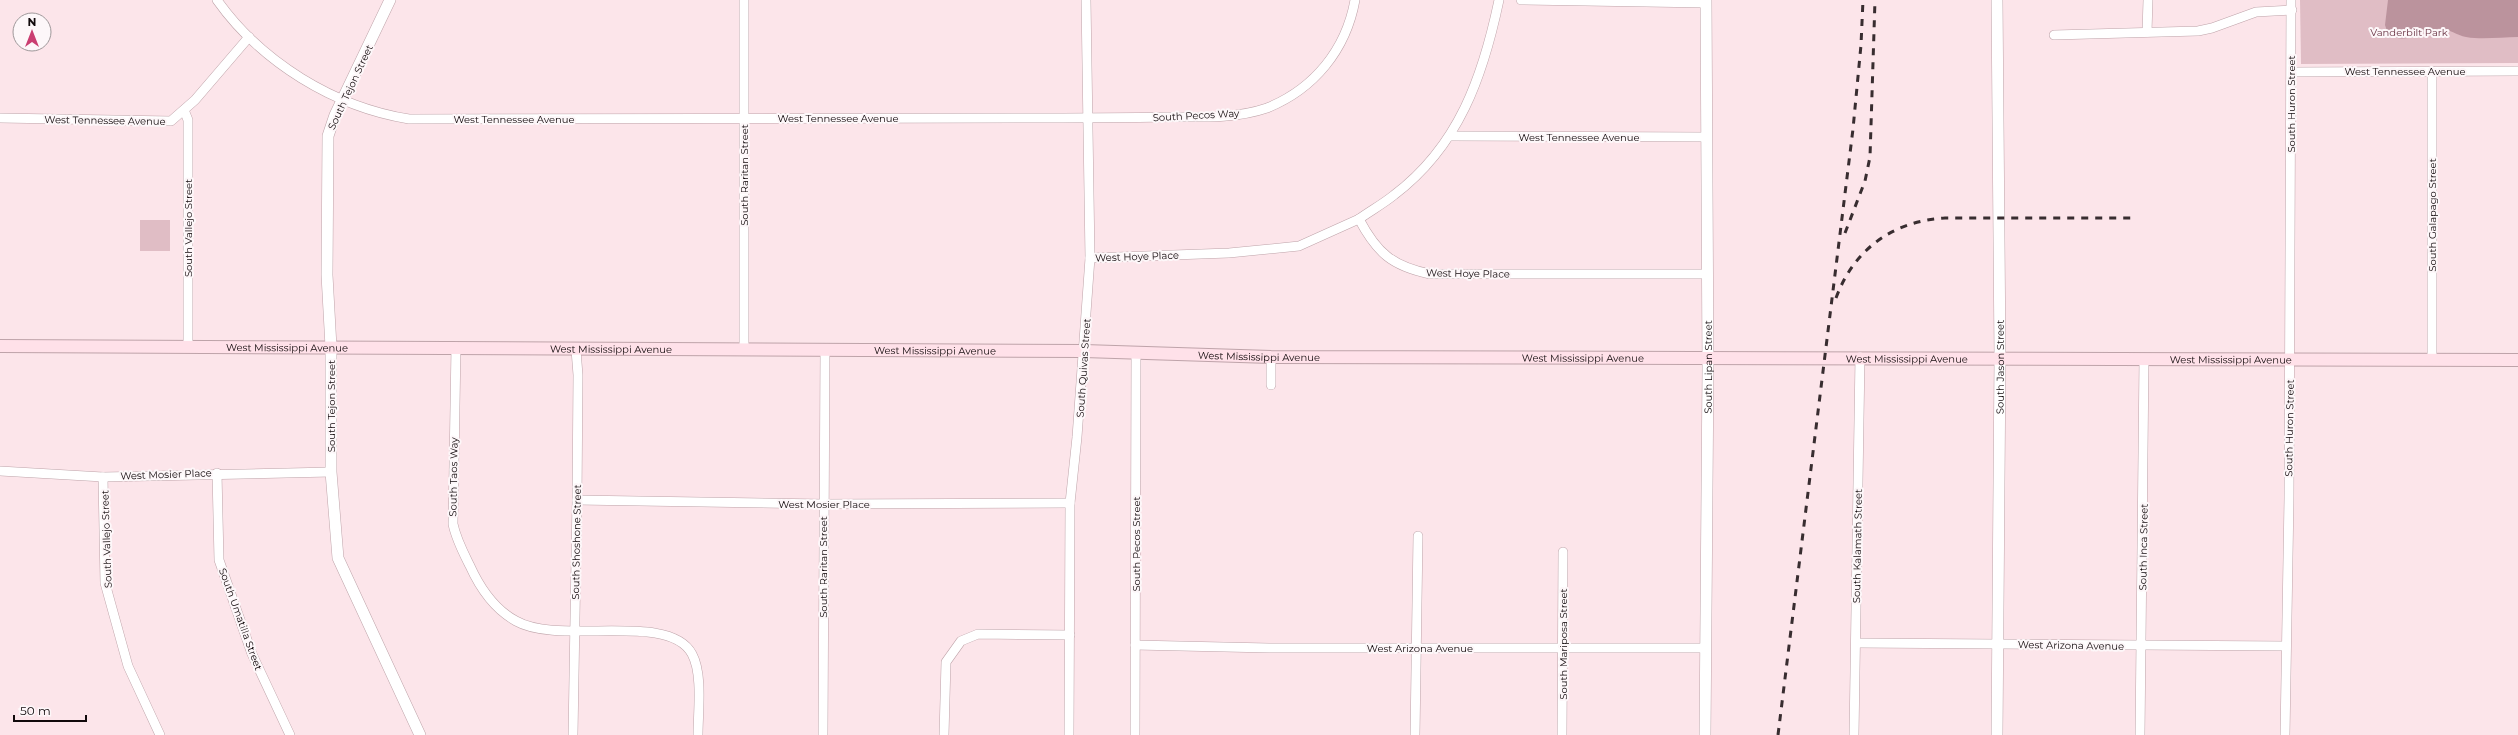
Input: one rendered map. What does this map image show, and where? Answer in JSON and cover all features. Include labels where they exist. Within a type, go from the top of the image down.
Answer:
[{"type":"main road","name":"West Mississippi Avenue","points":[[0,346],[456,347],[576,350],[1084,351],[1271,357],[1708,356],[1860,358],[2518,360]]},
{"type":"street","points":[[217,0],[233,22],[249,37]]},
{"type":"street","name":"South Tejon Street","points":[[390,0],[343,99],[328,136],[327,275],[331,347],[331,472],[338,558],[420,735]]},
{"type":"street","name":"South Raritan Street","points":[[744,0],[744,350]]},
{"type":"street","name":"South Quivas Street","points":[[1069,735],[1070,503],[1084,351],[1090,258],[1086,0]]},
{"type":"street","name":"South Pecos Way","points":[[1087,118],[1234,115],[1264,109],[1300,90],[1321,72],[1338,48],[1348,28],[1355,0]]},
{"type":"street","points":[[1359,219],[1394,195],[1411,181],[1451,136],[1482,68],[1498,0]]},
{"type":"street","points":[[1521,0],[1706,1]]},
{"type":"street","name":"South Jason Street","points":[[1997,0],[2000,358],[1999,644],[1997,735]]},
{"type":"street","points":[[2147,32],[2148,0]]},
{"type":"street","name":"South Huron Street","points":[[2285,735],[2290,359],[2292,0]]},
{"type":"street","name":"South Lipan Street","points":[[1705,735],[1708,356],[1706,1]]},
{"type":"street","points":[[2054,35],[2205,30],[2256,12],[2292,10]]},
{"type":"street","name":"West Tennessee Avenue","points":[[0,118],[171,121],[195,100],[249,37],[279,63],[343,99],[374,111],[409,119],[1087,118]]},
{"type":"street","name":"South Galapago Street","points":[[2432,71],[2432,359]]},
{"type":"street","name":"West Tennessee Avenue","points":[[2292,72],[2518,71]]},
{"type":"street","name":"South Vallejo Street","points":[[184,110],[188,120],[188,347]]},
{"type":"street","name":"West Tennessee Avenue","points":[[1451,136],[1707,137]]},
{"type":"street","name":"West Hoye Place","points":[[1090,258],[1229,253],[1299,246],[1359,219],[1370,241],[1391,260],[1416,271],[1430,274],[1707,274]]},
{"type":"street","name":"South Taos Way","points":[[456,347],[452,509],[458,540],[482,588],[508,616],[536,629],[574,632],[654,632],[673,636],[686,646],[695,660],[697,672],[698,735]]},
{"type":"street","name":"South Shoshone Street","points":[[574,735],[578,375],[576,350]]},
{"type":"street","name":"South Raritan Street","points":[[823,735],[825,350]]},
{"type":"street","name":"South Pecos Street","points":[[1135,735],[1136,353]]},
{"type":"street","points":[[1271,357],[1271,385]]},
{"type":"street","name":"South Kalamath Street","points":[[1854,735],[1860,358]]},
{"type":"street","name":"South Inca Street","points":[[2140,735],[2144,359]]},
{"type":"street","name":"West Mosier Place","points":[[0,471],[103,477],[217,473],[331,472]]},
{"type":"street","name":"South Umatilla Street","points":[[217,473],[219,560],[252,654],[290,735]]},
{"type":"street","name":"South Vallejo Street","points":[[103,477],[105,583],[128,666],[160,735]]},
{"type":"street","name":"West Mosier Place","points":[[577,500],[823,504],[1070,503]]},
{"type":"street","points":[[1415,735],[1418,536]]},
{"type":"street","name":"South Mariposa Street","points":[[1562,735],[1563,552]]},
{"type":"street","points":[[944,735],[944,673],[950,654],[961,641],[978,634],[1070,635]]},
{"type":"street","name":"West Arizona Avenue","points":[[1856,643],[2286,646]]},
{"type":"street","name":"West Arizona Avenue","points":[[1135,645],[1562,649],[1705,648]]},
{"type":"green space","name":"Vanderbilt Park","points":[[2300,0],[2518,0],[2518,63],[2301,64]]},
{"type":"green space","points":[[140,220],[170,220],[170,251],[140,251]]},
{"type":"shaded area","points":[[2388,0],[2518,0],[2518,37],[2472,38],[2441,29],[2430,30],[2412,37],[2401,39],[2388,34],[2385,25]]},
{"type":"railway","points":[[1778,735],[1853,129],[1861,45],[1863,0]]},
{"type":"railway","points":[[1845,233],[1865,181],[1870,157],[1875,0]]},
{"type":"railway","points":[[1836,298],[1853,265],[1865,252],[1892,232],[1926,220],[1945,218],[2134,218]]}]
